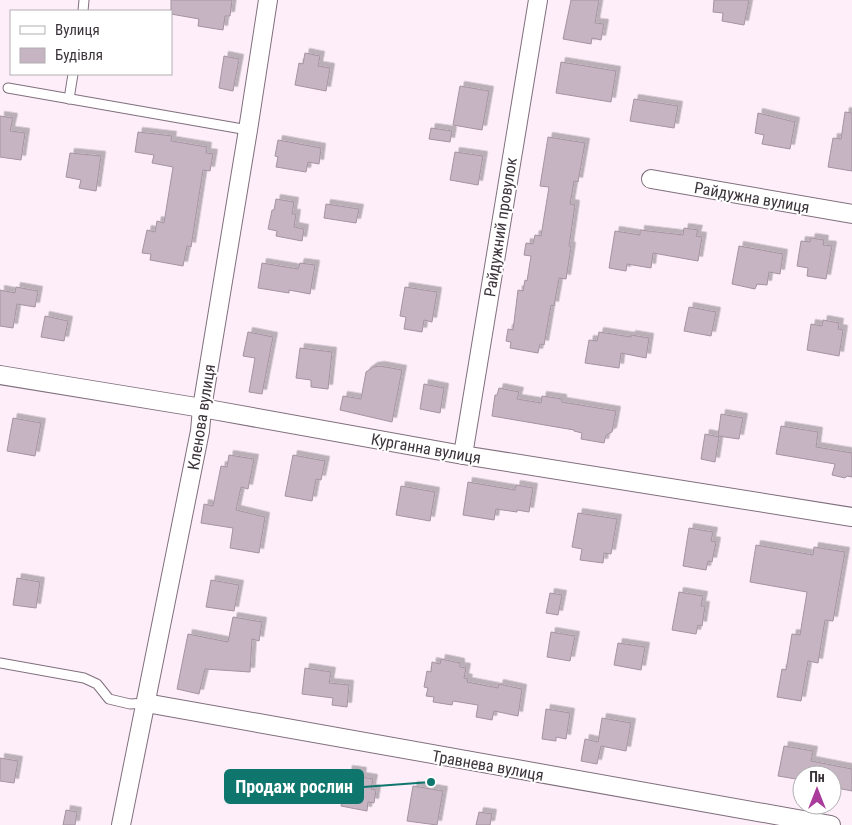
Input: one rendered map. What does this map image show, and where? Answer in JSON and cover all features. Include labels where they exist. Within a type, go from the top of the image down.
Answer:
[{"type":"street","name":"Кленова вулиця","points":[[121,825],[200,431],[202,408],[268,0]]},
{"type":"street","name":"Райдужний провулок","points":[[463,455],[538,0]]},
{"type":"street","name":"Райдужна вулиця","points":[[651,179],[852,214]]},
{"type":"street","name":"Курганна вулиця","points":[[0,375],[202,408],[463,455],[852,518]]},
{"type":"street","name":"Травнева вулиця","points":[[146,703],[831,825]]},
{"type":"lane","points":[[69,99],[73,75]]},
{"type":"lane","points":[[8,88],[248,130]]},
{"type":"lane","points":[[0,663],[84,678],[97,684],[109,699],[130,704],[146,703]]},
{"type":"building","points":[[171,0],[232,0],[230,16],[225,16],[223,30],[198,26],[199,19],[172,14]]},
{"type":"building","points":[[571,0],[599,0],[595,23],[604,24],[601,40],[592,38],[591,44],[563,39]]},
{"type":"building","points":[[714,0],[749,0],[744,25],[722,21],[723,13],[713,12]]},
{"type":"building","points":[[305,53],[320,56],[318,66],[330,68],[326,91],[295,85],[299,63],[303,64]]},
{"type":"building","points":[[224,56],[239,59],[233,91],[219,88]]},
{"type":"building","points":[[561,62],[616,71],[611,102],[556,93]]},
{"type":"building","points":[[460,86],[489,91],[482,130],[453,125]]},
{"type":"building","points":[[634,99],[678,106],[674,128],[630,121]]},
{"type":"building","points":[[845,112],[852,113],[852,171],[828,167],[833,138],[841,139]]},
{"type":"building","points":[[758,113],[795,122],[790,149],[762,144],[764,135],[755,133]]},
{"type":"building","points":[[0,116],[13,118],[10,131],[25,133],[21,160],[0,157]]},
{"type":"building","points":[[431,128],[452,131],[450,142],[429,139]]},
{"type":"building","points":[[138,132],[172,136],[171,141],[207,147],[206,153],[213,154],[210,171],[203,170],[191,247],[187,246],[183,266],[150,260],[151,254],[142,253],[147,230],[155,232],[157,221],[164,223],[173,167],[152,163],[154,155],[135,152]]},
{"type":"building","points":[[548,137],[585,143],[578,182],[574,181],[570,204],[575,205],[566,279],[559,278],[554,306],[551,305],[544,345],[540,344],[538,353],[510,348],[511,342],[506,341],[508,329],[513,330],[518,290],[523,291],[525,280],[527,281],[531,256],[524,255],[526,243],[533,244],[535,235],[541,236],[549,187],[540,186]]},
{"type":"building","points":[[278,140],[321,148],[319,164],[308,162],[306,172],[276,167],[278,157],[275,156]]},
{"type":"building","points":[[455,152],[483,156],[478,185],[450,180]]},
{"type":"building","points":[[70,153],[101,156],[96,191],[79,188],[81,180],[66,177]]},
{"type":"building","points":[[276,199],[294,202],[292,214],[296,214],[294,227],[304,229],[302,241],[276,236],[277,231],[268,229]]},
{"type":"building","points":[[326,204],[359,209],[356,223],[324,218]]},
{"type":"building","points":[[684,228],[698,230],[696,236],[702,237],[698,261],[653,253],[651,268],[627,264],[626,271],[609,268],[615,231],[640,235],[640,230],[683,235]]},
{"type":"building","points":[[811,238],[824,240],[823,245],[832,246],[826,279],[807,276],[808,268],[797,266],[801,241],[810,242]]},
{"type":"building","points":[[739,246],[783,254],[780,274],[769,272],[767,285],[757,284],[755,289],[732,284]]},
{"type":"building","points":[[262,263],[298,269],[300,263],[315,265],[310,294],[289,290],[289,293],[258,288]]},
{"type":"building","points":[[16,287],[38,291],[35,307],[17,304],[13,328],[0,326],[0,290],[15,293]]},
{"type":"building","points":[[405,287],[437,292],[432,322],[424,320],[422,332],[404,329],[406,317],[400,316]]},
{"type":"building","points":[[689,307],[716,312],[711,336],[684,331]]},
{"type":"building","points":[[45,316],[68,321],[64,341],[41,337]]},
{"type":"building","points":[[823,320],[839,323],[838,329],[843,330],[839,356],[807,350],[811,324],[822,326]]},
{"type":"building","points":[[248,332],[273,337],[262,394],[249,392],[255,358],[243,356]]},
{"type":"building","points":[[599,332],[649,338],[646,358],[621,353],[619,368],[585,363],[589,340],[597,341]]},
{"type":"building","points":[[300,348],[332,352],[328,389],[311,387],[311,380],[296,378]]},
{"type":"building","points":[[380,366],[402,370],[392,422],[340,410],[343,396],[361,399],[366,372],[373,367]]},
{"type":"building","points":[[424,384],[444,388],[440,413],[420,409]]},
{"type":"building","points":[[499,388],[519,392],[517,399],[541,403],[542,396],[562,399],[562,402],[616,411],[612,432],[606,435],[604,443],[581,439],[582,433],[574,430],[492,416],[495,395],[497,395]]},
{"type":"building","points":[[721,414],[743,418],[739,439],[718,436]]},
{"type":"building","points":[[13,418],[41,423],[35,456],[7,451]]},
{"type":"building","points":[[781,426],[818,432],[816,447],[852,453],[852,477],[847,476],[845,478],[832,475],[835,464],[776,454]]},
{"type":"building","points":[[705,434],[719,437],[715,462],[701,459]]},
{"type":"building","points":[[229,455],[254,459],[248,489],[241,487],[236,510],[265,517],[259,553],[230,548],[233,528],[201,523],[204,504],[213,506],[221,466],[227,467]]},
{"type":"building","points":[[293,455],[325,461],[321,480],[316,479],[312,501],[285,496]]},
{"type":"building","points":[[468,482],[515,490],[516,485],[533,488],[529,512],[496,509],[494,520],[463,515]]},
{"type":"building","points":[[401,486],[435,492],[430,521],[396,515]]},
{"type":"building","points":[[578,513],[617,519],[611,554],[604,553],[603,563],[580,560],[582,549],[572,547]]},
{"type":"building","points":[[689,528],[713,532],[711,541],[716,542],[712,562],[708,561],[706,570],[683,566]]},
{"type":"building","points":[[756,545],[813,555],[814,547],[845,552],[833,621],[825,620],[818,663],[808,661],[801,701],[777,697],[782,669],[786,670],[792,634],[800,635],[807,592],[750,582]]},
{"type":"building","points":[[17,578],[40,582],[36,608],[13,605]]},
{"type":"building","points":[[211,580],[239,585],[234,611],[206,607]]},
{"type":"building","points":[[679,592],[703,596],[701,606],[705,606],[702,626],[698,625],[696,634],[672,630]]},
{"type":"building","points":[[550,593],[562,595],[558,615],[546,613]]},
{"type":"building","points":[[233,617],[262,622],[259,641],[252,639],[250,672],[205,669],[199,694],[177,689],[188,634],[228,642]]},
{"type":"building","points":[[551,632],[575,636],[570,661],[547,657]]},
{"type":"building","points":[[618,643],[645,647],[641,670],[614,665]]},
{"type":"building","points":[[441,659],[460,663],[460,667],[466,668],[464,678],[468,679],[467,682],[498,688],[499,684],[522,689],[518,716],[494,711],[492,720],[476,717],[478,705],[453,701],[452,705],[433,702],[434,697],[426,696],[428,688],[424,687],[427,671],[431,672],[432,662],[440,664]]},
{"type":"building","points":[[305,668],[331,672],[329,683],[349,685],[347,707],[332,705],[333,698],[302,694]]},
{"type":"building","points":[[546,709],[570,713],[566,739],[556,737],[556,741],[542,739]]},
{"type":"building","points":[[602,718],[631,723],[626,751],[601,746],[597,764],[581,761],[585,739],[598,742]]},
{"type":"building","points":[[784,746],[813,751],[811,761],[832,765],[792,765],[792,778],[778,776]]},
{"type":"building","points":[[0,758],[18,761],[14,783],[0,781]]},
{"type":"building","points":[[842,767],[852,769],[852,791],[842,789]]},
{"type":"building","points":[[348,770],[362,772],[361,777],[373,779],[371,789],[376,790],[374,803],[368,802],[367,811],[341,806]]},
{"type":"building","points":[[413,786],[443,791],[437,825],[407,821]]},
{"type":"building","points":[[66,810],[77,812],[75,825],[63,825]]},
{"type":"building","points":[[479,812],[492,814],[490,825],[476,825]]},
{"type":"place","name":"Продаж рослин","points":[[431,782]]}]
